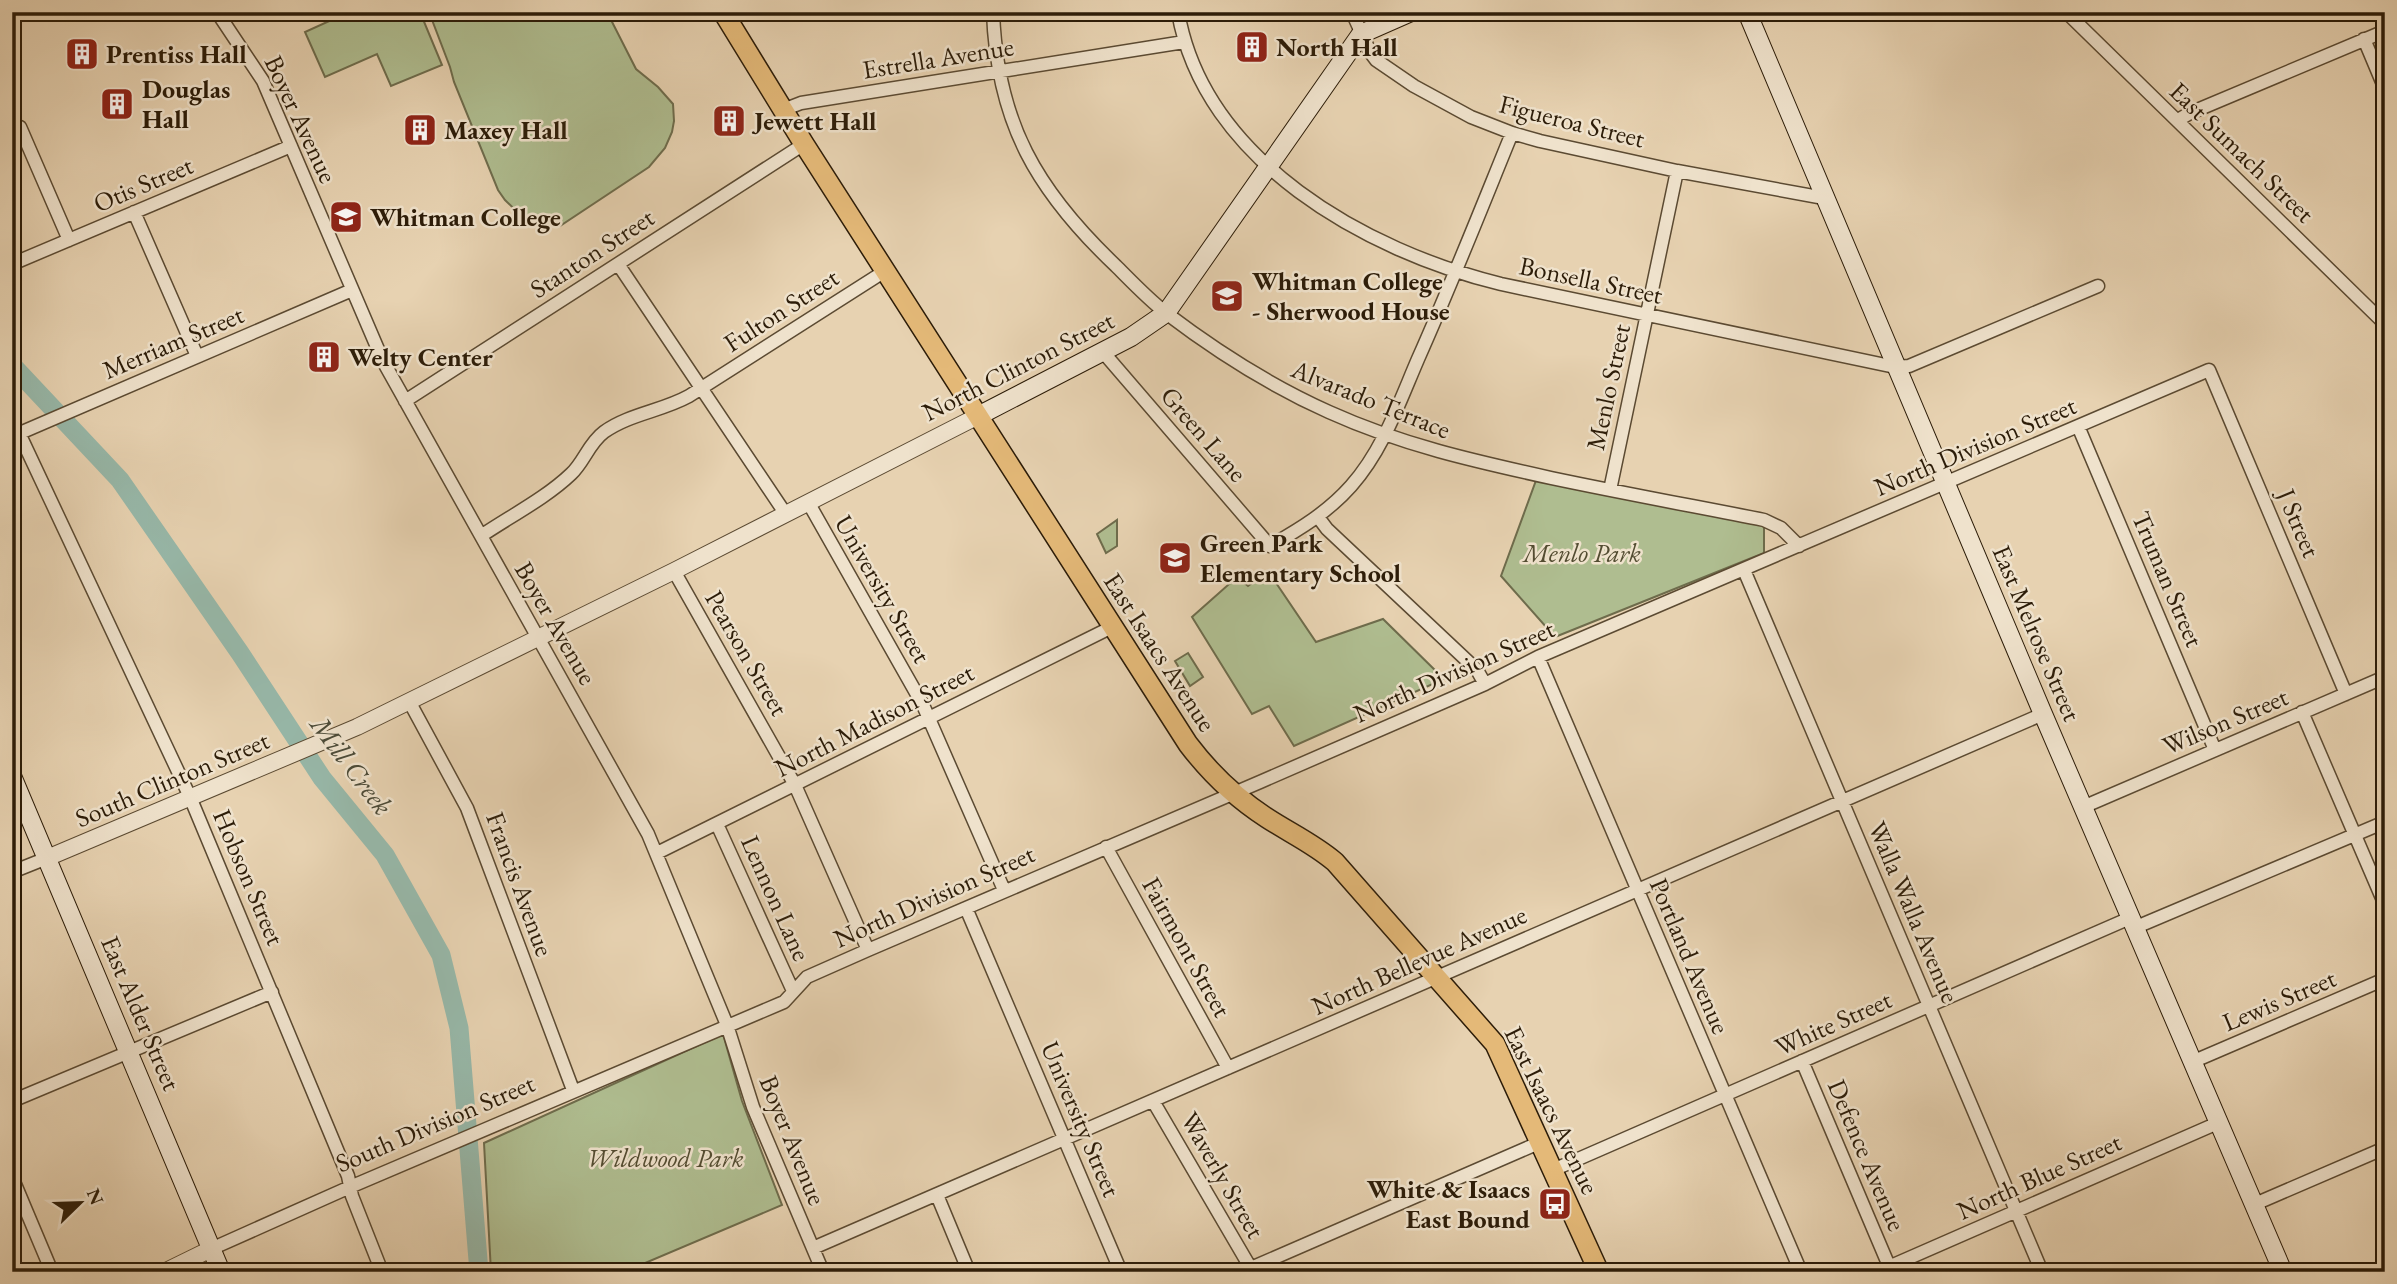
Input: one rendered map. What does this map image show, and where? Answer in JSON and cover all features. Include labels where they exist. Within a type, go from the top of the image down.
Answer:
[{"type":"main road","name":"East Isaacs Avenue","points":[[723,12],[804,144],[1188,744],[1232,793],[1335,862],[1496,1044],[1599,1272]]},
{"type":"main road","points":[[1361,34],[1411,12]]},
{"type":"main road","name":"East Melrose Street","points":[[1746,12],[1895,367],[2283,1272]]},
{"type":"main road","name":"North Clinton Street","points":[[978,416],[1103,352],[1150,326],[1166,313],[1361,34]]},
{"type":"main road","name":"East Alder Street","points":[[12,776],[221,1272]]},
{"type":"street","name":"Boyer Avenue","points":[[217,12],[263,81],[376,348],[639,815],[727,1025],[753,1107],[813,1248],[819,1271]]},
{"type":"street","name":"Alvarado Terrace","points":[[993,12],[998,72],[1014,127],[1035,170],[1078,229],[1166,313],[1280,388],[1330,413],[1414,444],[1476,463],[1764,520],[1781,528],[1799,546]]},
{"type":"street","name":"Bonsella Street","points":[[1178,12],[1184,42],[1213,106],[1242,143],[1268,168],[1366,234],[1456,272],[1647,316],[1895,367],[1909,366],[2098,286]]},
{"type":"street","name":"Figueroa Street","points":[[1352,12],[1376,60],[1441,103],[1511,133],[1677,171],[1825,198]]},
{"type":"street","name":"East Sumach Street","points":[[2066,12],[2385,324]]},
{"type":"street","points":[[2178,120],[2385,31]]},
{"type":"street","points":[[2364,39],[2385,89]]},
{"type":"street","name":"Estrella Avenue","points":[[783,110],[801,103],[1184,42]]},
{"type":"street","points":[[20,127],[69,240]]},
{"type":"street","points":[[1485,684],[1477,670],[1327,529],[1318,517],[1352,485],[1368,464],[1385,433],[1456,272],[1511,133]]},
{"type":"street","name":"Stanton Street","points":[[405,401],[804,144]]},
{"type":"street","name":"Otis Street","points":[[12,264],[291,145]]},
{"type":"street","name":"Menlo Street","points":[[1610,490],[1677,171]]},
{"type":"street","points":[[134,212],[197,356]]},
{"type":"street","points":[[618,264],[785,513]]},
{"type":"street","name":"Fulton Street","points":[[481,536],[569,476],[583,460],[596,438],[606,430],[676,404],[885,271]]},
{"type":"street","name":"Merriam Street","points":[[16,434],[352,290]]},
{"type":"street","name":"Green Lane","points":[[1103,352],[1270,546],[1318,517]]},
{"type":"street","name":"North Division Street","points":[[727,1025],[784,1002],[807,977],[868,950],[1485,684],[1538,657],[2209,370]]},
{"type":"street","name":"J Street","points":[[2209,370],[2346,694]]},
{"type":"street","name":"North Clinton Street","points":[[537,636],[674,571],[978,416]]},
{"type":"street","name":"Truman Street","points":[[2078,426],[2216,750]]},
{"type":"street","name":"Hobson Street","points":[[16,434],[190,797],[348,1176],[382,1272]]},
{"type":"street","name":"University Street","points":[[808,502],[929,718],[1004,890]]},
{"type":"street","name":"Walla Walla Avenue","points":[[1744,570],[2042,1272]]},
{"type":"street","name":"Pearson Street","points":[[674,571],[795,785],[868,950]]},
{"type":"street","name":"North Madison Street","points":[[657,853],[1112,627]]},
{"type":"street","name":"South Clinton Street","points":[[12,872],[313,746],[537,636]]},
{"type":"street","name":"Portland Avenue","points":[[1538,657],[1801,1272]]},
{"type":"street","name":"Wilson Street","points":[[2083,807],[2385,677]]},
{"type":"street","name":"Francis Avenue","points":[[409,701],[467,808],[573,1090]]},
{"type":"street","points":[[2302,712],[2385,905]]},
{"type":"street","name":"North Bellevue Avenue","points":[[813,1248],[2043,714]]},
{"type":"street","name":"White Street","points":[[1553,1170],[1929,1006],[2385,822]]},
{"type":"street","name":"Lennon Lane","points":[[717,824],[793,991]]},
{"type":"street","name":"Fairmont Street","points":[[1106,847],[1228,1068]]},
{"type":"street","name":"University Street","points":[[966,908],[1121,1272]]},
{"type":"street","name":"Lewis Street","points":[[2192,1062],[2385,979]]},
{"type":"street","points":[[12,1101],[272,992]]},
{"type":"street","name":"South Division Street","points":[[164,1272],[350,1186],[727,1025]]},
{"type":"street","name":"Defence Avenue","points":[[1802,1061],[1889,1266]]},
{"type":"street","name":"Waverly Street","points":[[1153,1101],[1252,1270]]},
{"type":"street","name":"North Blue Street","points":[[1877,1272],[2220,1122]]},
{"type":"street","points":[[1252,1270],[1541,1142]]},
{"type":"street","points":[[2255,1204],[2385,1149]]},
{"type":"street","points":[[12,1177],[52,1272]]},
{"type":"street","points":[[937,1195],[969,1272]]},
{"type":"green space","points":[[349,12],[420,12],[442,65],[391,86],[377,54],[325,77],[305,32]]},
{"type":"green space","points":[[429,12],[607,12],[636,69],[673,104],[672,132],[665,148],[649,167],[560,226],[532,226],[498,190]]},
{"type":"green space","name":"Menlo Park","points":[[1538,475],[1764,520],[1764,553],[1555,637],[1501,576]]},
{"type":"green space","points":[[1117,520],[1117,546],[1106,553],[1097,534]]},
{"type":"green space","points":[[1268,571],[1316,642],[1383,619],[1444,679],[1294,746],[1269,706],[1252,714],[1192,617],[1237,577],[1248,586]]},
{"type":"green space","points":[[1188,653],[1203,677],[1190,686],[1175,661]]},
{"type":"green space","name":"Wildwood Park","points":[[723,1034],[742,1101],[782,1205],[624,1272],[491,1272],[484,1143]]},
{"type":"waterway","name":"Mill Creek","points":[[12,365],[120,480],[240,653],[322,778],[385,855],[441,955],[459,1028],[479,1272]]},
{"type":"place","name":"North Hall","points":[[1252,47]]},
{"type":"place","name":"Prentiss Hall","points":[[82,54]]},
{"type":"place","name":"Douglas Hall","points":[[117,104]]},
{"type":"place","name":"Jewett Hall","points":[[729,121]]},
{"type":"place","name":"Maxey Hall","points":[[420,130]]},
{"type":"place","name":"Whitman College","points":[[346,217]]},
{"type":"place","name":"Whitman College - Sherwood House","points":[[1227,296]]},
{"type":"place","name":"Welty Center","points":[[324,357]]},
{"type":"place","name":"Green Park Elementary School","points":[[1175,558]]},
{"type":"place","name":"White & Isaacs East Bound","points":[[1555,1204]]}]
